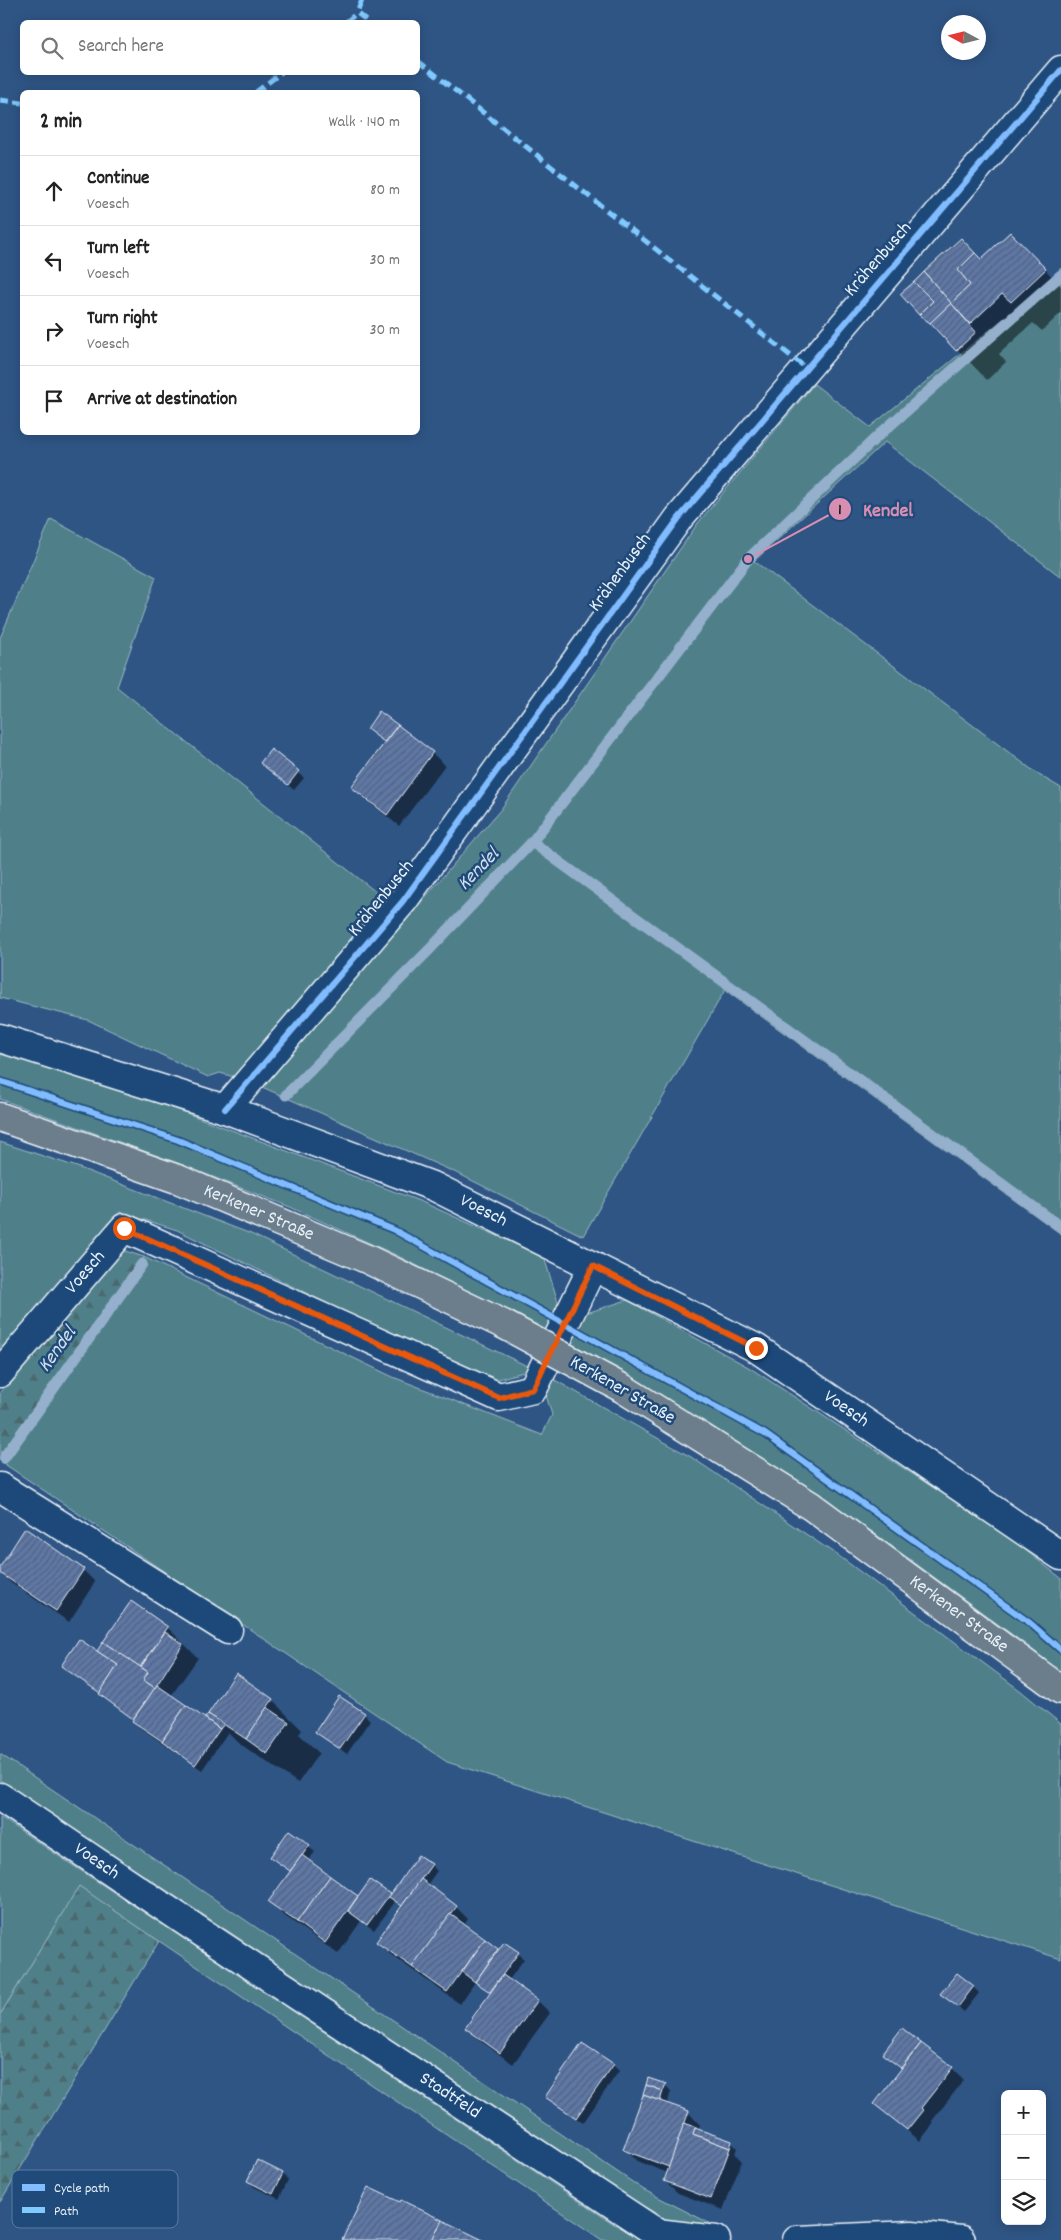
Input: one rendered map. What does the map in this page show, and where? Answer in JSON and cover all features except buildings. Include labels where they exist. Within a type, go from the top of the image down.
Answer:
[{"type":"main road","name":"Kerkener Straße","points":[[0,1117],[180,1180],[367,1259],[503,1324],[622,1388],[811,1506],[1061,1690]]},
{"type":"street","name":"Krähenbusch","points":[[225,1110],[403,901],[679,518],[1061,70]]},
{"type":"street","name":"Voesch","points":[[0,1038],[225,1110],[435,1187],[756,1348],[1061,1556]]},
{"type":"street","name":"Voesch","points":[[0,1373],[124,1228],[499,1398],[533,1389],[593,1266]]},
{"type":"street","points":[[0,1486],[228,1630]]},
{"type":"street","name":"Voesch","points":[[0,1797],[192,1926]]},
{"type":"street","name":"Stadtfeld","points":[[192,1926],[657,2233],[716,2240]]},
{"type":"street","points":[[797,2240],[912,2235],[961,2240]]},
{"type":"green space","points":[[1061,268],[1061,577],[885,442],[754,561],[1039,775],[1061,788],[1061,1234],[725,990],[583,1236],[461,1175],[262,1087],[501,809],[698,523],[814,384],[870,427],[1051,280]]},
{"type":"green space","points":[[51,519],[156,577],[117,687],[386,900],[234,1077],[220,1073],[208,1077],[88,1020],[0,998],[0,638]]},
{"type":"green space","points":[[0,1052],[128,1091],[422,1202],[544,1257],[559,1305],[577,1316],[627,1300],[750,1368],[1006,1535],[1061,1578],[1061,1673],[1037,1653],[874,1533],[710,1425],[564,1341],[396,1255],[290,1207],[172,1161],[0,1099]]},
{"type":"green space","points":[[0,1142],[77,1167],[251,1234],[546,1375],[691,1457],[843,1559],[1021,1691],[1061,1724],[1061,1959],[447,1762],[0,1461],[0,1454],[144,1257],[393,1377],[542,1435],[552,1415],[542,1382],[523,1372],[488,1382],[177,1230],[120,1212],[0,1351]]},
{"type":"green space","points":[[122,1250],[144,1257],[0,1454],[0,1392]]},
{"type":"green space","points":[[0,1754],[644,2190],[717,2227],[678,2226],[638,2203],[0,1780]]},
{"type":"green space","points":[[0,1817],[614,2224],[648,2240],[602,2240],[79,1887],[0,2015]]},
{"type":"green space","points":[[79,1886],[159,1941],[19,2170],[12,2170],[12,2182],[0,2202],[0,2015]]},
{"type":"waterway","name":"Kendel","points":[[286,1095],[532,842],[748,559],[879,435],[1061,275]]},
{"type":"waterway","points":[[532,842],[1061,1227]]},
{"type":"waterway","name":"Kendel","points":[[4,1458],[142,1264]]},
{"type":"marked path","points":[[362,0],[357,13],[366,20]]},
{"type":"marked path","points":[[348,20],[357,13]]},
{"type":"marked path","points":[[420,63],[806,368]]},
{"type":"marked path","points":[[259,90],[278,75]]},
{"type":"marked path","points":[[0,100],[20,103]]},
{"type":"cycle path","points":[[225,1109],[403,901],[679,518],[1061,70]]},
{"type":"cycle path","points":[[0,1081],[178,1140],[394,1230],[765,1434],[1030,1623],[1061,1650]]},
{"type":"place","name":"Kendel","points":[[748,559]]},
{"type":"route","points":[[124,1228],[499,1398],[533,1389],[593,1266],[756,1348]]}]
